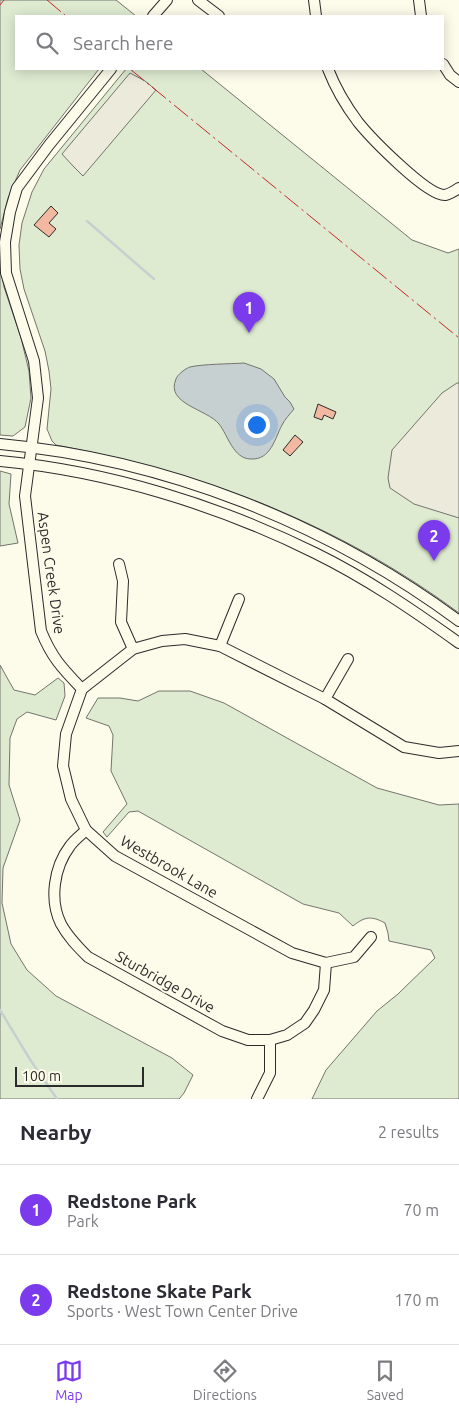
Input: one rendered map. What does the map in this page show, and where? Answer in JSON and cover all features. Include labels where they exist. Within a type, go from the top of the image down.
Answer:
[{"type":"street","points":[[154,15],[166,0]]},
{"type":"street","points":[[198,0],[219,15]]},
{"type":"street","points":[[314,0],[316,15]]},
{"type":"street","points":[[420,0],[421,15]]},
{"type":"street","points":[[444,66],[450,75],[459,82]]},
{"type":"street","name":"Aspen Creek Drive","points":[[82,689],[49,650],[41,631],[25,496],[38,398],[34,361],[6,273],[6,242],[10,212],[17,188],[109,70]]},
{"type":"street","points":[[328,70],[334,84],[359,122],[393,159],[433,192],[446,195],[459,188]]},
{"type":"street","points":[[0,444],[109,461],[186,482],[272,514],[324,538],[387,573],[459,622]]},
{"type":"street","points":[[0,461],[110,479],[206,507],[254,525],[315,553],[378,588],[419,614],[459,643]]},
{"type":"street","points":[[119,564],[123,581],[121,622],[133,649]]},
{"type":"street","points":[[220,646],[239,599]]},
{"type":"street","points":[[82,689],[133,649],[162,641],[185,639],[220,646],[325,699],[404,747],[439,753],[459,751]]},
{"type":"street","points":[[325,699],[348,659]]},
{"type":"street","name":"Westbrook Lane","points":[[82,689],[66,734],[63,766],[71,799],[86,830],[115,856],[292,953],[326,963],[354,957],[371,937]]},
{"type":"street","name":"Sturbridge Drive","points":[[86,830],[69,847],[56,872],[54,900],[60,922],[72,940],[88,957],[222,1031],[248,1040],[270,1040],[287,1035],[305,1023],[324,990],[326,963]]},
{"type":"street","points":[[257,1099],[270,1073],[270,1040]]},
{"type":"green space","points":[[0,0],[116,0],[135,15],[15,15],[15,70],[98,70],[20,170],[8,198],[0,229]]},
{"type":"green space","points":[[125,70],[202,70],[412,240],[448,253],[459,249],[459,613],[413,581],[365,553],[317,528],[267,506],[164,470],[56,445],[52,441],[47,429],[51,389],[49,371],[45,351],[24,289],[20,269],[19,245],[22,223],[32,192],[44,169]]},
{"type":"green space","points":[[0,264],[4,287],[21,338],[29,371],[31,398],[25,427],[13,436],[0,435]]},
{"type":"green space","points":[[0,471],[11,474],[9,504],[18,543],[0,546]]},
{"type":"green space","points":[[0,665],[14,690],[35,695],[58,678],[64,683],[65,696],[56,720],[27,712],[17,719],[10,738],[9,785],[20,820],[3,868],[2,903],[11,944],[27,970],[56,996],[172,1058],[193,1075],[179,1099],[0,1099]]},
{"type":"green space","points":[[159,691],[190,691],[224,703],[377,788],[439,805],[459,804],[459,1099],[312,1099],[326,1070],[377,1011],[398,994],[435,958],[431,950],[389,941],[385,923],[376,919],[361,920],[353,926],[339,913],[303,904],[138,811],[129,812],[107,837],[103,832],[127,804],[111,771],[113,735],[109,726],[86,718],[98,698],[120,698],[138,701]]},
{"type":"shaded area","points":[[130,73],[145,81],[156,90],[83,176],[62,154]]},
{"type":"shaded area","points":[[244,363],[261,369],[274,379],[294,409],[283,423],[268,452],[263,456],[251,459],[245,458],[235,451],[219,424],[182,400],[176,394],[174,387],[178,376],[190,367]]},
{"type":"shaded area","points":[[459,383],[459,518],[414,504],[390,488],[388,478],[392,450],[442,393]]},
{"type":"building","points":[[51,206],[58,213],[49,223],[56,229],[49,237],[34,225]]},
{"type":"building","points":[[318,404],[336,412],[333,419],[324,415],[322,420],[314,417]]},
{"type":"building","points":[[295,435],[303,442],[290,456],[283,450]]},
{"type":"waterway","points":[[87,221],[154,279]]},
{"type":"waterway","points":[[0,1010],[57,1099]]},
{"type":"power","points":[[0,5],[4,0]]},
{"type":"power","points":[[47,0],[65,15]]},
{"type":"power","points":[[131,70],[459,338]]},
{"type":"place","name":"Redstone Park","points":[[249,333]]},
{"type":"place","name":"Redstone Skate Park","points":[[434,561]]}]
